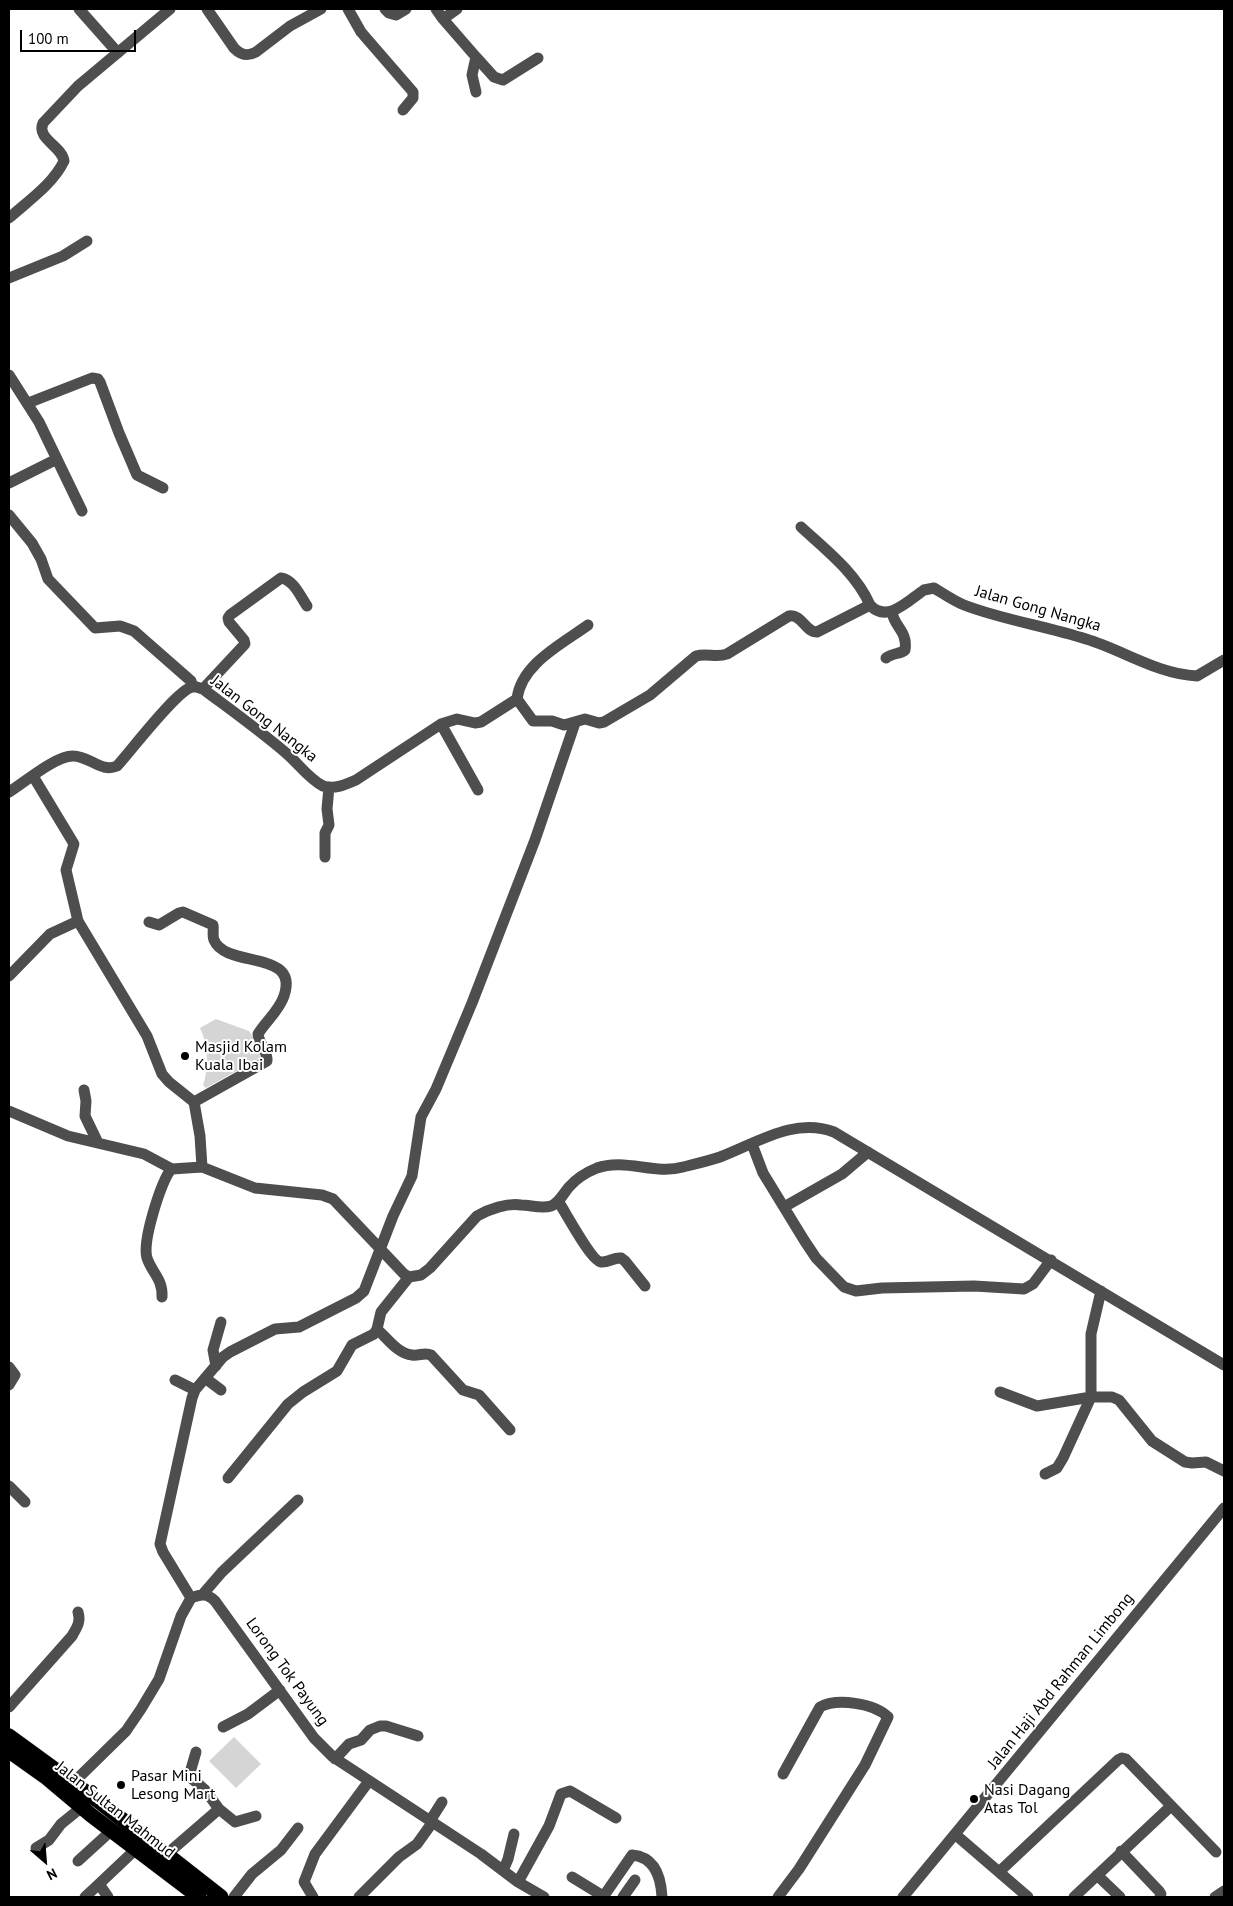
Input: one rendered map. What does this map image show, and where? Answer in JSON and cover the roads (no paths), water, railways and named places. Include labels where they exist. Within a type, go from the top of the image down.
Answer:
[{"type":"highway","name":"Jalan Sultan Mahmud","points":[[9,1736],[74,1782],[221,1897]]},
{"type":"highway","name":"Jalan Sultan Mahmud","points":[[9,1752],[47,1778],[86,1811],[198,1897]]},
{"type":"highway","points":[[86,1811],[101,1803]]},
{"type":"street","points":[[79,9],[118,53]]},
{"type":"street","points":[[9,218],[49,182],[64,161],[63,154],[43,133],[41,128],[43,123],[68,96],[170,9]]},
{"type":"street","points":[[207,9],[234,48],[245,55],[256,52],[290,26],[322,9]]},
{"type":"street","points":[[348,9],[361,32],[412,92],[413,98],[403,110]]},
{"type":"street","points":[[385,9],[389,13],[396,15],[406,9]]},
{"type":"street","points":[[436,9],[494,77],[503,80],[538,58]]},
{"type":"street","points":[[443,19],[457,9]]},
{"type":"street","points":[[476,57],[472,75],[476,92]]},
{"type":"street","points":[[9,278],[62,256],[87,241]]},
{"type":"street","points":[[9,375],[28,403],[82,511]]},
{"type":"street","points":[[28,403],[92,378],[98,379],[138,475],[164,488]]},
{"type":"street","points":[[9,483],[57,459]]},
{"type":"street","points":[[9,515],[32,543],[41,558],[48,579],[95,628],[120,626],[134,631],[198,688],[245,644],[244,640],[229,622],[228,618],[230,615],[281,578],[288,579],[307,606]]},
{"type":"street","points":[[801,527],[844,566],[863,591],[870,605],[878,612],[892,612],[894,620],[904,634],[905,650],[902,653],[892,654],[886,658]]},
{"type":"street","name":"Jalan Gong Nangka","points":[[892,612],[924,590],[934,588],[966,606],[1086,639],[1140,662],[1172,671],[1197,676],[1224,660]]},
{"type":"street","points":[[514,702],[535,722],[552,721],[564,725],[585,719],[599,723],[607,721],[650,695],[696,656],[727,654],[789,616],[798,618],[809,629],[817,632],[870,605]]},
{"type":"street","points":[[325,857],[325,833],[328,825],[327,801],[330,787],[344,786],[356,780],[440,724],[457,719],[475,723],[481,722],[514,702],[526,676],[540,660],[588,625]]},
{"type":"street","name":"Jalan Gong Nangka","points":[[9,792],[56,761],[74,756],[90,760],[105,768],[111,769],[117,766],[177,697],[190,687],[198,688],[286,753],[314,779],[324,786],[330,787]]},
{"type":"street","points":[[191,1598],[162,1552],[160,1544],[195,1390],[230,1352],[272,1330],[299,1327],[359,1296],[364,1291],[380,1248],[412,1176],[421,1117],[436,1089],[472,1003],[535,840],[575,723]]},
{"type":"street","points":[[440,724],[478,790]]},
{"type":"street","points":[[33,776],[74,844],[66,870],[78,920],[141,1025],[162,1074],[168,1082],[194,1102],[200,1136],[202,1167]]},
{"type":"street","points":[[149,922],[159,925],[179,913],[190,915],[213,925],[213,939],[220,949],[271,965],[285,974],[287,979],[283,998],[273,1016],[258,1034],[268,1061],[194,1102]]},
{"type":"street","points":[[11,968],[50,934],[78,920]]},
{"type":"street","points":[[84,1090],[86,1101],[85,1116],[98,1143]]},
{"type":"street","points":[[9,1111],[68,1136],[144,1154],[172,1169],[202,1167],[254,1188],[334,1199],[404,1274],[409,1277],[421,1275],[430,1268],[482,1213],[513,1204],[552,1206],[570,1186],[586,1174],[602,1166],[619,1164],[672,1170],[719,1157],[792,1128],[815,1127],[834,1132],[1224,1365]]},
{"type":"street","points":[[752,1144],[763,1173],[784,1207],[822,1264],[844,1287],[856,1291],[882,1288],[974,1286],[1024,1289],[1033,1284],[1051,1260]]},
{"type":"street","points":[[784,1207],[842,1174],[868,1152]]},
{"type":"street","points":[[162,1297],[161,1282],[147,1259],[146,1245],[157,1202],[168,1174],[172,1169]]},
{"type":"street","points":[[558,1201],[597,1260],[601,1262],[620,1258],[625,1261],[646,1286]]},
{"type":"street","points":[[228,1478],[288,1404],[337,1370],[352,1345],[370,1338],[378,1329],[381,1312],[409,1277]]},
{"type":"street","points":[[1045,1474],[1056,1468],[1063,1458],[1090,1397],[1091,1334],[1101,1291]]},
{"type":"street","points":[[216,1366],[214,1350],[221,1322]]},
{"type":"street","points":[[378,1329],[400,1351],[412,1355],[427,1353],[432,1355],[463,1390],[479,1395],[510,1430]]},
{"type":"street","points":[[9,1368],[15,1375],[9,1385]]},
{"type":"street","points":[[205,1378],[221,1390]]},
{"type":"street","points":[[175,1380],[195,1390]]},
{"type":"street","points":[[1000,1392],[1038,1406],[1090,1397],[1112,1397],[1119,1400],[1152,1441],[1184,1462],[1206,1462],[1224,1471]]},
{"type":"street","points":[[9,1486],[25,1502]]},
{"type":"street","points":[[74,1782],[126,1731],[141,1709],[159,1679],[181,1616],[191,1598],[203,1594],[222,1572],[298,1500]]},
{"type":"street","name":"Jalan Haji Abd Rahman Limbong","points":[[903,1897],[1224,1508]]},
{"type":"street","name":"Lorong Tok Payung","points":[[203,1594],[210,1596],[215,1601],[314,1738],[335,1758],[481,1854],[518,1882],[544,1897]]},
{"type":"street","points":[[9,1707],[72,1636],[79,1626],[80,1618],[78,1612]]},
{"type":"street","points":[[223,1727],[248,1714],[280,1690]]},
{"type":"street","points":[[778,1897],[799,1869],[865,1765],[888,1717],[883,1711],[858,1704],[837,1701],[829,1702],[820,1707],[783,1774]]},
{"type":"street","points":[[335,1758],[349,1744],[361,1740],[370,1730],[380,1726],[386,1726],[418,1736]]},
{"type":"street","points":[[196,1752],[189,1776],[205,1790],[219,1809],[235,1822],[256,1816]]},
{"type":"street","points":[[999,1872],[1122,1758],[1126,1759],[1216,1852]]},
{"type":"street","points":[[314,1897],[304,1882],[315,1854],[369,1780]]},
{"type":"street","points":[[518,1882],[549,1826],[561,1794],[570,1792],[616,1818]]},
{"type":"street","points":[[359,1897],[398,1857],[417,1844],[442,1802]]},
{"type":"street","points":[[1074,1897],[1171,1806]]},
{"type":"street","points":[[167,1854],[219,1809]]},
{"type":"street","points":[[36,1848],[49,1840],[61,1824],[86,1811]]},
{"type":"street","points":[[234,1897],[252,1874],[281,1850],[298,1828]]},
{"type":"street","points":[[78,1861],[112,1830]]},
{"type":"street","points":[[503,1871],[514,1834]]},
{"type":"street","points":[[956,1835],[1028,1897]]},
{"type":"street","points":[[85,1897],[136,1849]]},
{"type":"street","points":[[1121,1851],[1159,1891],[1160,1897]]},
{"type":"street","points":[[572,1877],[603,1897],[625,1863],[632,1855],[636,1855],[652,1863],[657,1870],[662,1897]]},
{"type":"street","points":[[1097,1875],[1120,1897]]},
{"type":"street","points":[[623,1897],[635,1880]]},
{"type":"street","points":[[99,1884],[108,1897]]},
{"type":"street","points":[[1215,1897],[1224,1891]]},
{"type":"place","name":"Masjid Kolam Kuala Ibai","points":[[185,1056]]},
{"type":"place","name":"Pasar Mini Lesong Mart","points":[[121,1785]]},
{"type":"place","name":"Nasi Dagang Atas Tol","points":[[974,1799]]}]
